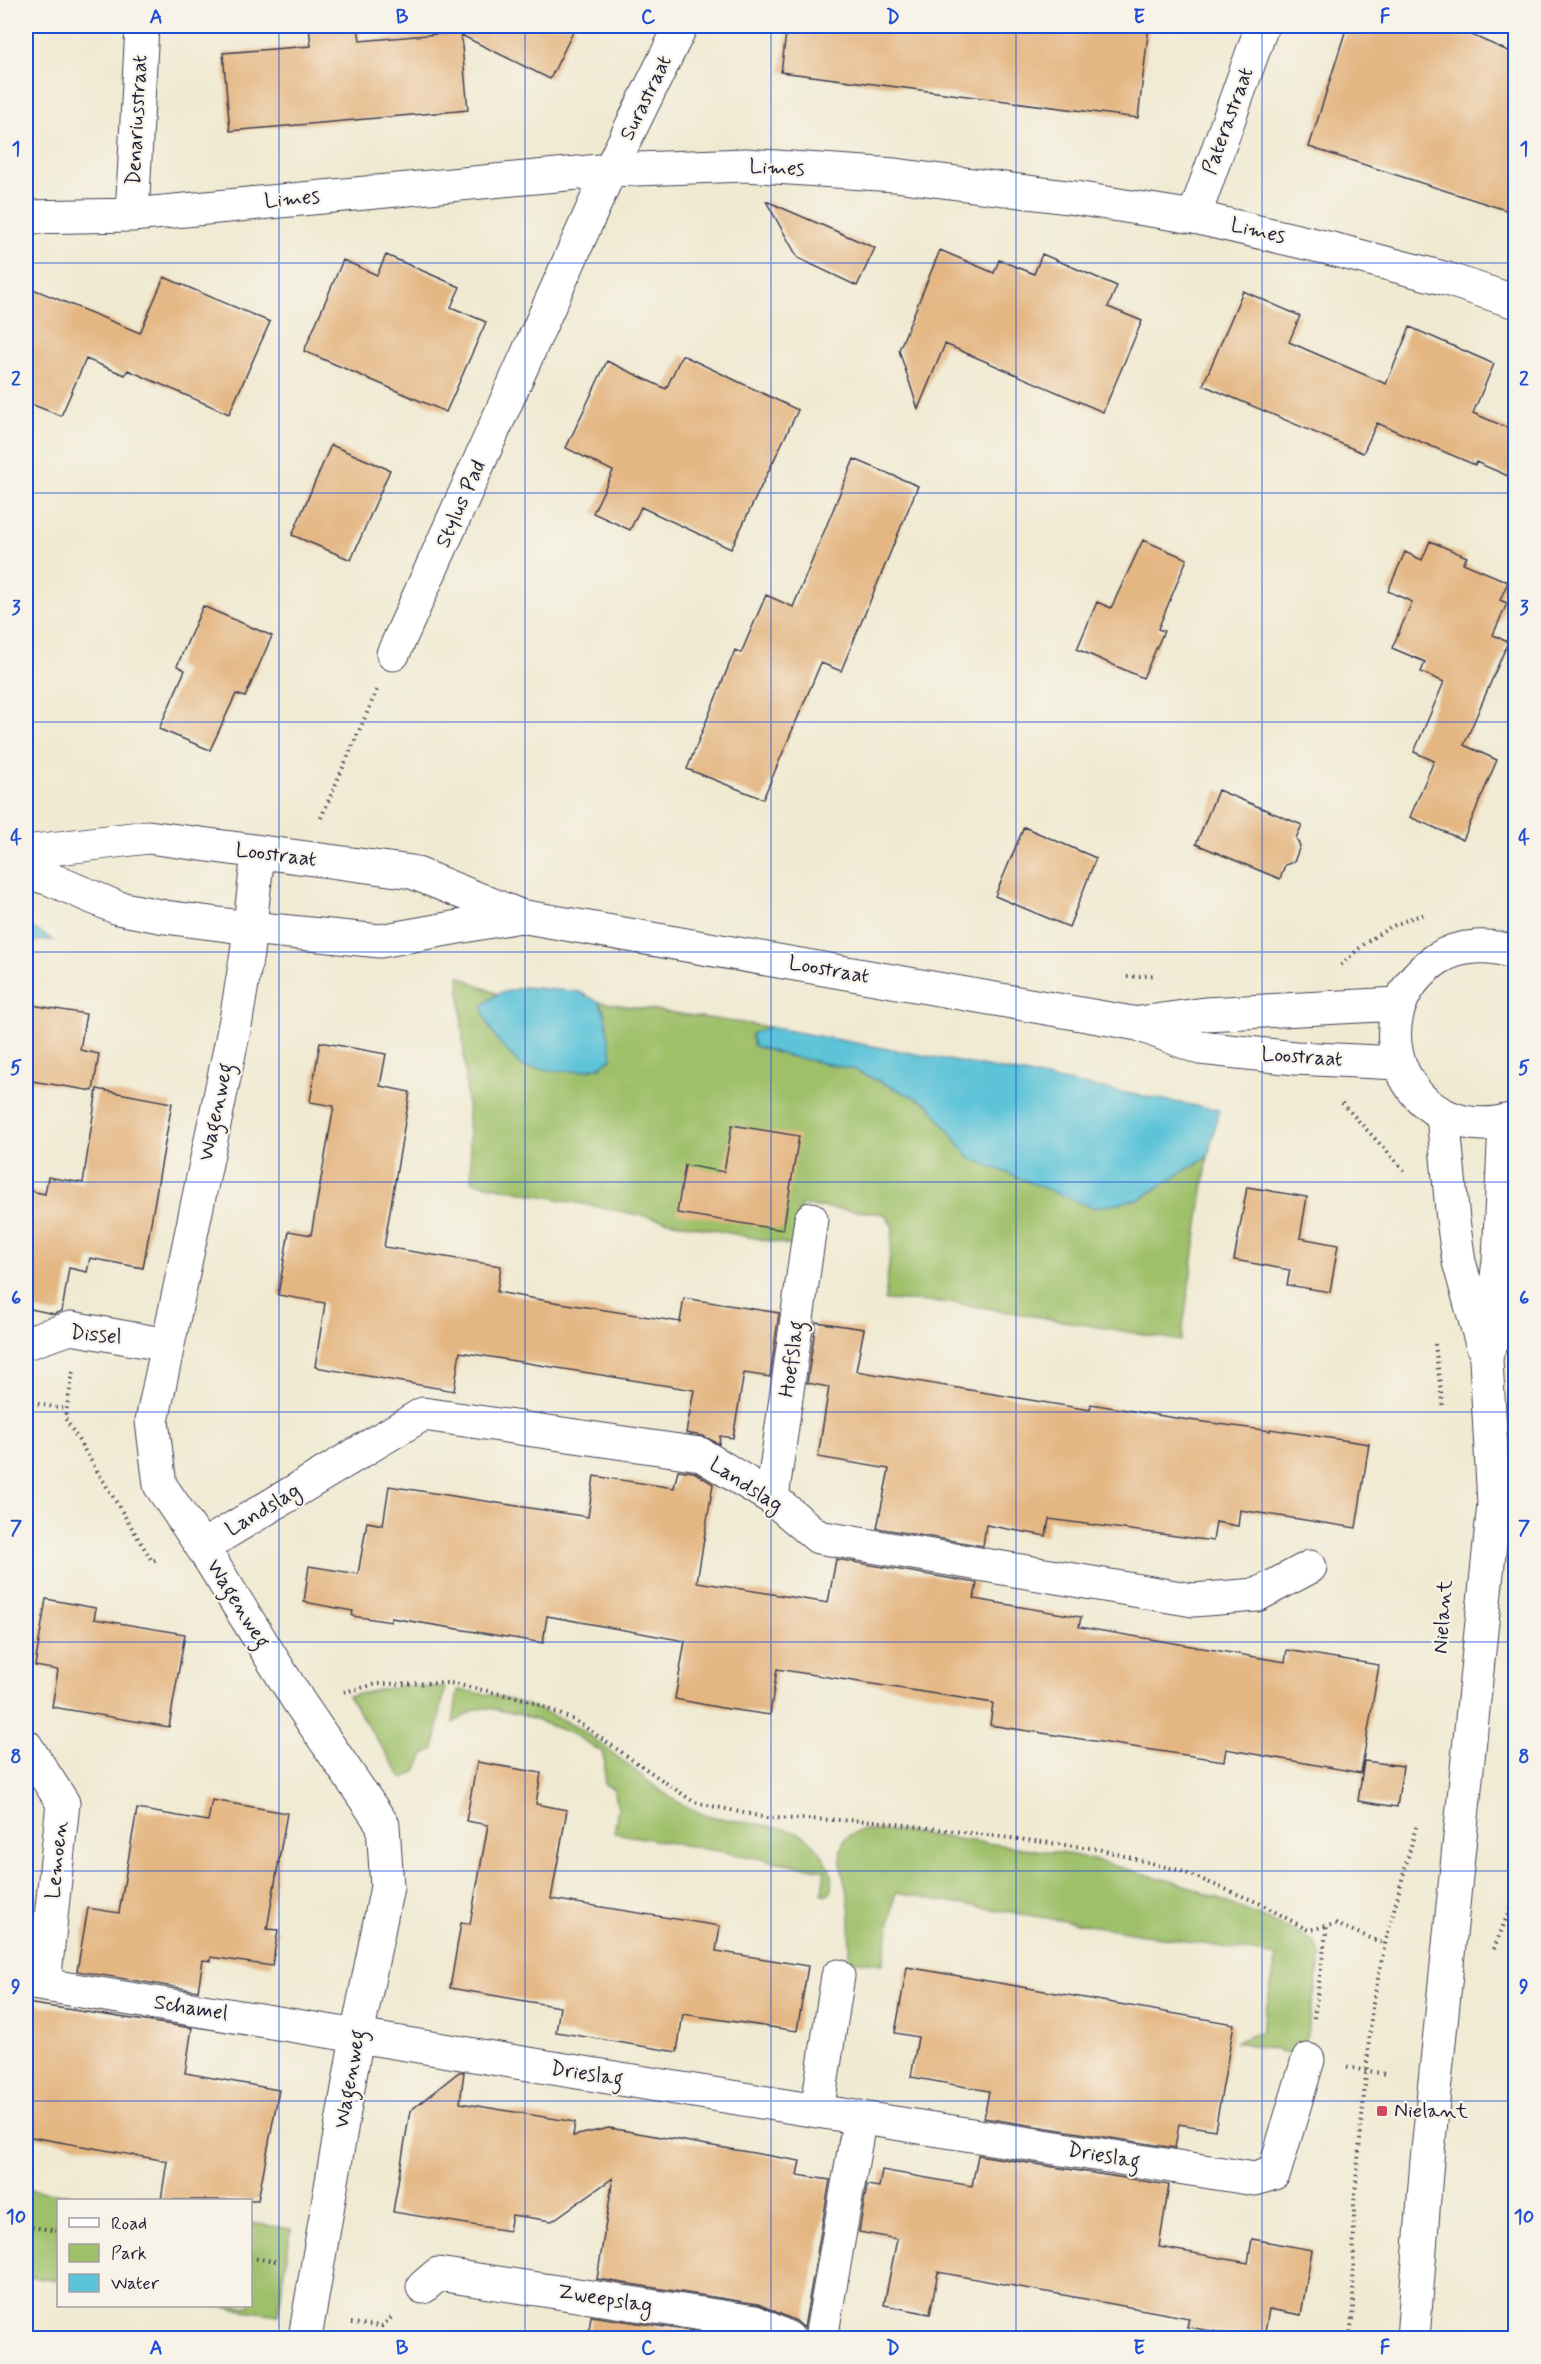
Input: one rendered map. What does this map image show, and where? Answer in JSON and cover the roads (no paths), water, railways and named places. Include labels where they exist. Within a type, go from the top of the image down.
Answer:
[{"type":"street","name":"Denariusstraat","points":[[132,214],[142,26]]},
{"type":"street","name":"Surastraat","points":[[610,170],[681,26]]},
{"type":"street","name":"Paterastraat","points":[[1194,217],[1262,26]]},
{"type":"street","name":"Limes","points":[[26,217],[132,214],[610,170],[746,165],[895,175],[1075,198],[1194,217],[1447,279],[1515,302]]},
{"type":"street","name":"Stylus Pad","points":[[393,654],[610,170]]},
{"type":"street","name":"Loostraat","points":[[26,852],[148,837],[412,872],[520,916],[1138,1024],[1200,1048],[1294,1058],[1398,1063]]},
{"type":"street","name":"Wagenweg","points":[[258,852],[236,1020],[152,1421],[160,1485],[202,1547],[299,1702],[383,1826],[387,1887],[357,2036],[307,2328]]},
{"type":"street","name":"Loostraat","points":[[26,872],[50,879],[118,908],[165,917],[249,928],[380,941],[520,916]]},
{"type":"street","points":[[1510,1120],[1474,1124],[1443,1115],[1420,1099],[1407,1082],[1398,1063],[1394,1034],[1399,1004],[1410,985],[1424,969],[1451,952],[1482,946],[1503,948],[1515,953]]},
{"type":"street","name":"Loostraat","points":[[1138,1024],[1204,1014],[1399,1004]]},
{"type":"street","name":"Nielant","points":[[1443,1115],[1459,1262],[1486,1360]]},
{"type":"street","name":"Nielant","points":[[1413,2338],[1427,2160],[1494,1503],[1486,1360],[1498,1262],[1510,1120]]},
{"type":"street","name":"Hoefslag","points":[[772,1498],[812,1219]]},
{"type":"street","name":"Dissel","points":[[26,1343],[71,1328],[168,1345]]},
{"type":"street","name":"Landslag","points":[[202,1547],[423,1414],[700,1454],[772,1498],[818,1536],[1193,1600],[1257,1595],[1310,1567]]},
{"type":"street","name":"Lemoen","points":[[26,1746],[63,1803],[35,1983]]},
{"type":"street","points":[[817,2111],[838,1977]]},
{"type":"street","name":"Schamel","points":[[35,1983],[357,2036]]},
{"type":"street","name":"Drieslag","points":[[357,2036],[1255,2179],[1274,2173],[1308,2060]]},
{"type":"street","points":[[821,2338],[860,2117]]},
{"type":"street","name":"Zweepslag","points":[[423,2288],[438,2274],[755,2322],[788,2338]]},
{"type":"lane","points":[[1486,1360],[1515,1304]]},
{"type":"water","points":[[26,924],[53,940],[26,941]]},
{"type":"water","points":[[524,987],[579,992],[599,1002],[605,1014],[612,1058],[593,1068],[582,1070],[558,1071],[523,1067],[492,1032],[482,1006],[497,994]]},
{"type":"water","points":[[769,1027],[1219,1110],[1208,1156],[1140,1199],[1093,1208],[970,1158],[927,1103],[852,1069],[784,1055],[754,1046],[751,1034]]},
{"type":"place","name":"Nielant","points":[[1382,2111]]}]
